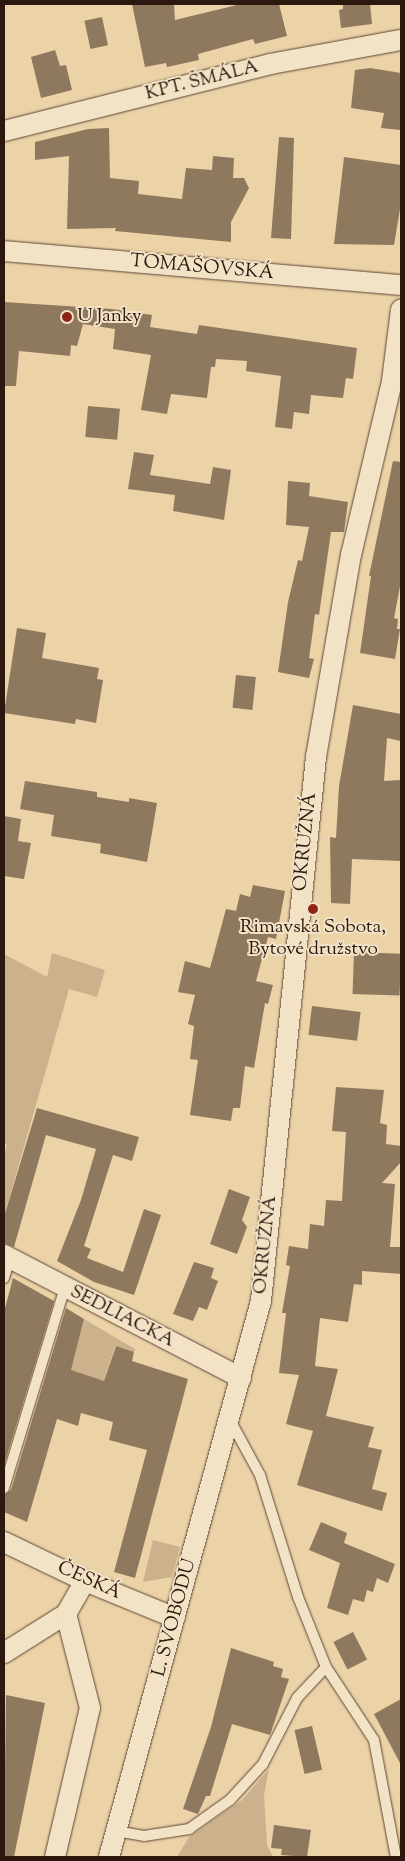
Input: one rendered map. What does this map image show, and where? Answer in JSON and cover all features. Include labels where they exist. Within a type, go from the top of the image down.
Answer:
[{"type":"street","name":"KPT. ŠMÁLA","points":[[4,131],[270,64],[401,40]]},
{"type":"street","name":"TOMAŠOVSKÁ","points":[[4,251],[401,285]]},
{"type":"street","name":"OKRUŽNÁ","points":[[241,1378],[261,1301],[316,757],[351,555],[397,382],[401,310]]},
{"type":"street","name":"SEDLIACKA","points":[[7,1257],[241,1378]]},
{"type":"street","name":"L. SVOBODU","points":[[109,1857],[241,1378]]},
{"type":"street","name":"ČESKÁ","points":[[4,1542],[84,1581],[175,1618]]},
{"type":"street","points":[[4,1653],[66,1614],[84,1581]]},
{"type":"street","points":[[55,1857],[90,1708],[66,1614]]},
{"type":"lane","points":[[4,1278],[7,1257]]},
{"type":"lane","points":[[4,1488],[65,1287]]},
{"type":"lane","points":[[230,1420],[260,1475],[298,1597],[326,1668],[374,1740],[396,1857]]},
{"type":"lane","points":[[116,1831],[144,1836],[169,1833],[189,1828],[218,1810],[263,1764],[297,1698],[326,1668]]},
{"type":"shaded area","points":[[52,953],[105,970],[97,997],[69,989],[4,1217],[4,1156],[7,1145],[4,1143],[4,954],[47,977]]},
{"type":"shaded area","points":[[84,1319],[135,1349],[134,1352],[115,1346],[103,1384],[91,1377],[70,1373]]},
{"type":"shaded area","points":[[153,1540],[180,1547],[172,1577],[143,1582]]},
{"type":"shaded area","points":[[269,1769],[264,1795],[267,1845],[273,1857],[177,1857],[189,1837],[242,1800]]},
{"type":"building","points":[[132,4],[174,4],[175,20],[241,4],[279,4],[287,36],[255,44],[253,39],[198,54],[199,60],[167,67],[166,63],[145,67]]},
{"type":"building","points":[[343,4],[370,4],[372,24],[341,28],[339,10],[343,9]]},
{"type":"building","points":[[102,17],[108,45],[90,49],[84,21]]},
{"type":"building","points":[[55,50],[60,66],[66,65],[72,90],[41,98],[31,57]]},
{"type":"building","points":[[370,68],[401,73],[401,130],[381,128],[384,113],[351,108],[355,70]]},
{"type":"building","points":[[109,128],[110,178],[139,181],[138,194],[182,199],[186,168],[212,170],[213,156],[234,158],[233,178],[244,178],[249,188],[231,222],[231,242],[115,231],[116,228],[67,229],[69,156],[35,160],[35,142],[88,129]]},
{"type":"building","points":[[279,137],[294,138],[291,239],[271,238]]},
{"type":"building","points":[[344,157],[401,165],[401,203],[394,245],[334,244]]},
{"type":"building","points":[[4,302],[112,309],[152,315],[150,327],[197,334],[199,325],[357,348],[353,379],[346,378],[343,398],[311,395],[309,414],[294,412],[292,429],[275,427],[281,376],[246,371],[247,361],[216,359],[215,367],[211,367],[207,398],[171,394],[167,414],[141,410],[151,355],[113,349],[115,329],[83,324],[77,346],[71,345],[70,356],[19,351],[16,386],[4,386]]},
{"type":"building","points":[[88,406],[120,409],[117,440],[85,437]]},
{"type":"building","points":[[134,452],[154,455],[150,475],[210,484],[213,467],[231,470],[224,520],[173,511],[175,495],[128,489]]},
{"type":"building","points":[[393,461],[401,462],[401,581],[394,618],[398,619],[397,629],[400,629],[395,659],[360,653],[371,576],[369,576]]},
{"type":"building","points":[[288,481],[310,483],[309,496],[348,502],[344,532],[331,532],[319,615],[315,614],[309,658],[314,659],[309,678],[278,672],[288,602],[298,560],[302,561],[309,527],[286,525]]},
{"type":"building","points":[[17,628],[46,633],[42,658],[99,668],[97,679],[103,680],[96,723],[76,719],[75,724],[4,713]]},
{"type":"building","points":[[236,675],[256,677],[252,710],[233,708]]},
{"type":"building","points":[[353,705],[401,714],[401,741],[387,738],[384,781],[401,780],[401,861],[352,859],[350,904],[331,903],[330,837],[336,838],[339,786]]},
{"type":"building","points":[[25,781],[97,792],[97,797],[129,802],[129,798],[157,803],[147,862],[100,853],[101,844],[51,836],[54,815],[20,809]]},
{"type":"building","points":[[4,816],[21,819],[18,841],[31,843],[24,879],[4,876]]},
{"type":"building","points":[[253,885],[285,891],[276,939],[268,937],[256,981],[273,985],[268,1004],[265,1003],[254,1068],[245,1066],[240,1108],[233,1108],[231,1121],[190,1115],[198,1060],[190,1059],[194,1026],[188,1024],[195,995],[178,992],[185,961],[210,968],[226,909],[236,911],[240,894],[250,897]]},
{"type":"building","points":[[354,952],[401,954],[400,996],[353,994]]},
{"type":"building","points":[[312,1006],[361,1012],[357,1041],[308,1035]]},
{"type":"building","points":[[336,1087],[384,1090],[380,1123],[387,1125],[386,1144],[401,1146],[401,1162],[382,1183],[395,1184],[390,1247],[401,1247],[401,1274],[362,1271],[362,1285],[354,1284],[348,1322],[320,1318],[315,1366],[338,1369],[326,1416],[374,1427],[368,1447],[382,1450],[372,1489],[387,1493],[382,1511],[297,1485],[313,1431],[286,1424],[299,1375],[279,1373],[286,1313],[282,1313],[290,1266],[286,1265],[289,1246],[308,1249],[310,1224],[324,1226],[326,1200],[342,1201],[346,1132],[332,1131]]},
{"type":"building","points":[[37,1108],[139,1137],[132,1161],[113,1155],[84,1246],[91,1249],[87,1258],[123,1272],[144,1209],[161,1215],[134,1295],[94,1282],[57,1261],[81,1200],[96,1149],[46,1135],[14,1247],[4,1243],[4,1217]]},
{"type":"building","points":[[229,1189],[250,1197],[242,1220],[247,1227],[237,1254],[210,1244]]},
{"type":"building","points":[[194,1262],[214,1268],[211,1278],[218,1281],[207,1310],[199,1307],[193,1321],[173,1314]]},
{"type":"building","points":[[13,1278],[54,1301],[4,1465],[4,1312]]},
{"type":"building","points":[[66,1308],[84,1319],[71,1370],[104,1381],[116,1346],[134,1352],[132,1361],[188,1379],[135,1578],[114,1572],[147,1450],[109,1440],[113,1422],[81,1413],[78,1426],[57,1419],[27,1522],[4,1512],[4,1495],[11,1490]]},
{"type":"building","points":[[321,1522],[347,1533],[344,1543],[395,1564],[388,1583],[377,1578],[373,1592],[367,1590],[364,1602],[353,1599],[348,1615],[327,1608],[340,1563],[309,1550]]},
{"type":"building","points":[[353,1632],[367,1660],[347,1670],[333,1642]]},
{"type":"building","points":[[231,1648],[274,1662],[273,1666],[283,1669],[281,1677],[289,1679],[270,1735],[232,1724],[210,1796],[206,1796],[198,1814],[183,1809],[211,1727]]},
{"type":"building","points":[[6,1695],[45,1703],[14,1857],[4,1857]]},
{"type":"building","points":[[401,1699],[401,1765],[374,1714]]},
{"type":"building","points":[[312,1726],[322,1770],[305,1774],[294,1730]]},
{"type":"building","points":[[274,1825],[311,1830],[307,1857],[281,1855],[282,1849],[271,1848]]},
{"type":"place","name":"U Janky","points":[[67,317]]},
{"type":"place","name":"Rimavská Sobota, Bytové družstvo","points":[[313,909]]}]
